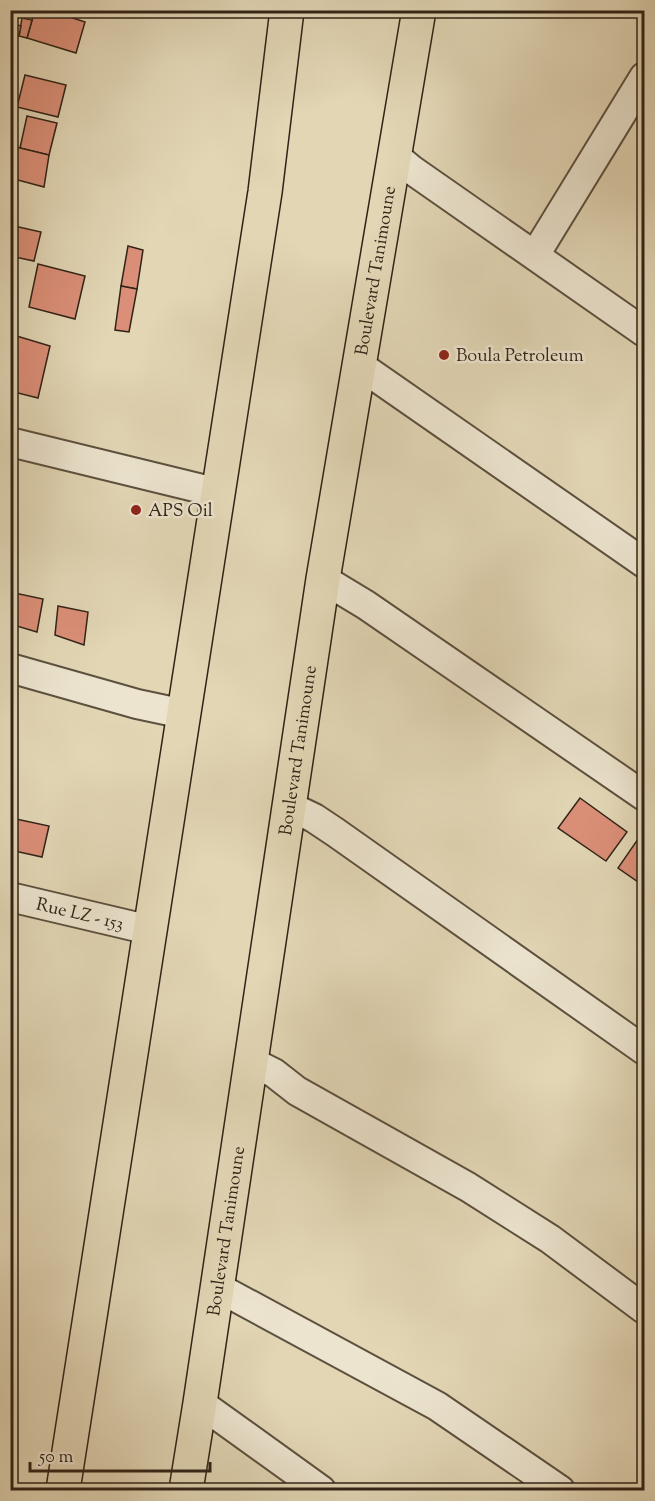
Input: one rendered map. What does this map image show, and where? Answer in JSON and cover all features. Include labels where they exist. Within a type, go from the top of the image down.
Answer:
[{"type":"main road","points":[[63,1491],[265,192],[287,10]]},
{"type":"main road","name":"Boulevard Tanimoune","points":[[186,1491],[323,579],[419,10]]},
{"type":"street","points":[[536,255],[645,77]]},
{"type":"street","points":[[395,156],[645,332]]},
{"type":"street","points":[[358,365],[645,563]]},
{"type":"street","points":[[10,442],[219,493]]},
{"type":"street","points":[[323,579],[366,605],[645,796]]},
{"type":"street","points":[[10,668],[137,704],[183,714]]},
{"type":"street","points":[[289,806],[328,828],[645,1050]]},
{"type":"street","name":"Rue LZ - 153","points":[[10,897],[150,930]]},
{"type":"street","points":[[250,1061],[274,1073],[297,1091],[468,1187],[550,1239],[645,1309]]},
{"type":"street","points":[[217,1287],[437,1406],[560,1491]]},
{"type":"street","points":[[200,1403],[321,1491]]},
{"type":"building","points":[[35,10],[49,10],[85,22],[76,53],[27,38]]},
{"type":"building","points":[[22,18],[32,20],[27,38],[19,36]]},
{"type":"building","points":[[10,23],[21,26],[19,36],[10,34]]},
{"type":"building","points":[[25,75],[66,85],[58,117],[17,107]]},
{"type":"building","points":[[27,116],[57,123],[49,155],[20,148]]},
{"type":"building","points":[[12,146],[49,155],[44,187],[10,178]]},
{"type":"building","points":[[10,225],[41,232],[34,261],[10,256]]},
{"type":"building","points":[[128,246],[143,250],[137,289],[121,286]]},
{"type":"building","points":[[38,264],[85,276],[75,319],[29,307]]},
{"type":"building","points":[[121,286],[137,289],[129,332],[115,330]]},
{"type":"building","points":[[10,334],[50,346],[38,398],[10,391]]},
{"type":"building","points":[[10,592],[43,599],[37,632],[10,624]]},
{"type":"building","points":[[58,606],[88,612],[84,645],[55,635]]},
{"type":"building","points":[[580,798],[627,832],[606,861],[558,828]]},
{"type":"building","points":[[16,819],[49,826],[42,857],[10,850]]},
{"type":"building","points":[[638,839],[644,844],[644,886],[618,868]]},
{"type":"place","name":"Boula Petroleum","points":[[444,355]]},
{"type":"place","name":"APS Oil","points":[[136,510]]}]
